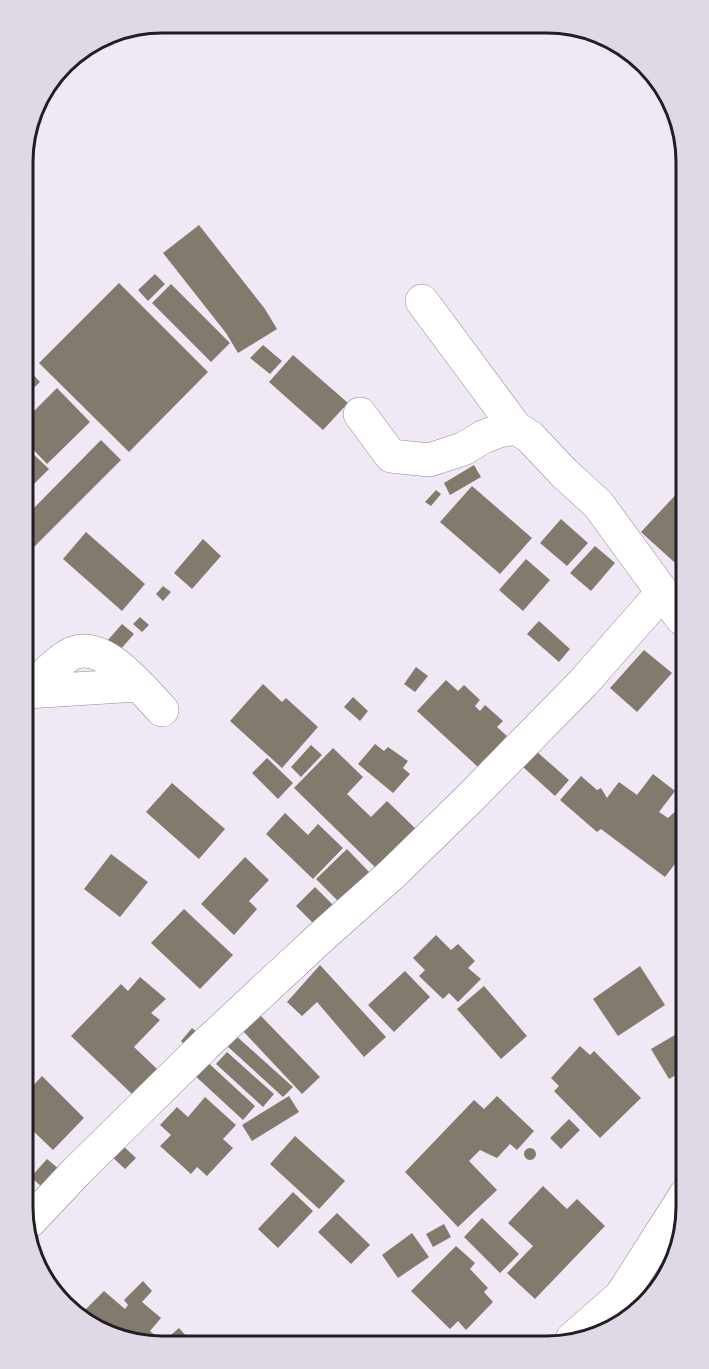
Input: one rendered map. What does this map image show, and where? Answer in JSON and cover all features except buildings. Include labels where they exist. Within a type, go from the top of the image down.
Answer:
[{"type":"street","points":[[422,301],[516,428],[530,437],[598,504],[676,611]]},
{"type":"street","points":[[360,414],[391,456],[429,460],[463,449],[498,431],[516,428]]},
{"type":"street","points":[[34,1217],[77,1171],[205,1045],[392,874],[471,798],[583,683],[662,593]]},
{"type":"street","points":[[33,686],[73,653],[93,651],[108,658],[162,710]]},
{"type":"street","points":[[587,1330],[628,1302],[676,1213]]}]
